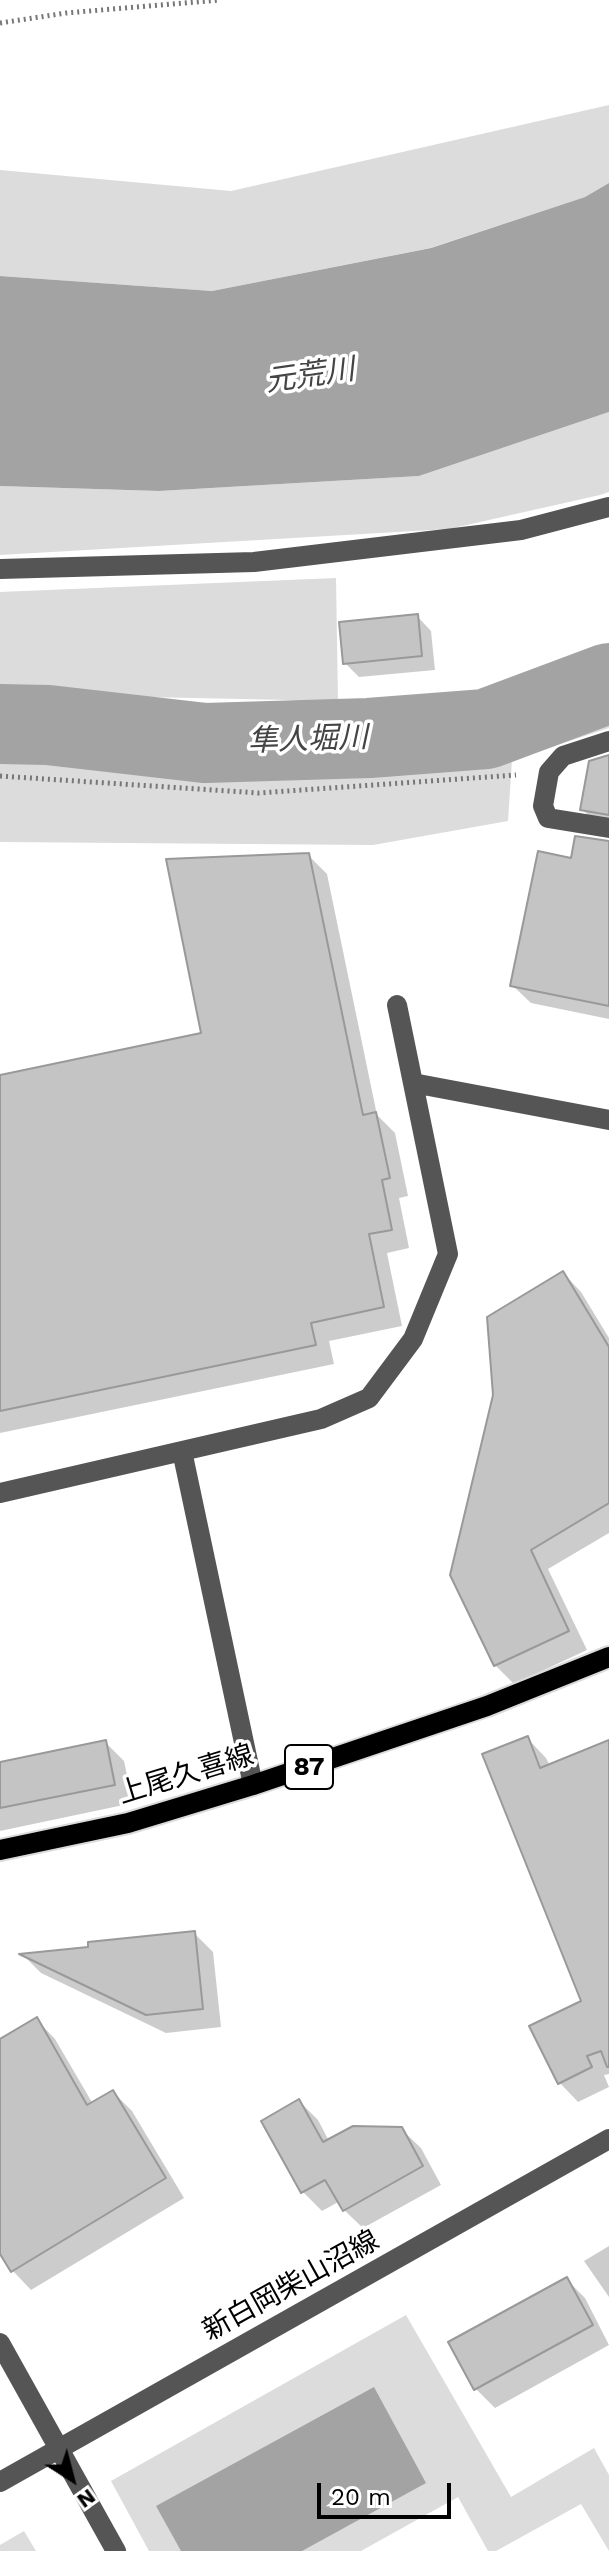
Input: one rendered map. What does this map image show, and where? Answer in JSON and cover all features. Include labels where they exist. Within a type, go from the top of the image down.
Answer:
[{"type":"main road","name":"上尾久喜線","points":[[0,1850],[128,1823],[253,1785],[487,1706],[609,1657]]},
{"type":"street","points":[[0,569],[254,562],[521,530],[609,507]]},
{"type":"street","points":[[609,741],[563,756],[549,772],[543,806],[548,818],[609,828]]},
{"type":"street","points":[[0,1493],[321,1419],[369,1398],[413,1339],[448,1254],[397,1005]]},
{"type":"street","points":[[413,1083],[609,1120]]},
{"type":"street","points":[[182,1451],[253,1785]]},
{"type":"street","name":"新白岡柴山沼線","points":[[0,2482],[609,2139]]},
{"type":"street","points":[[0,2343],[116,2551]]},
{"type":"path","points":[[0,23],[66,13],[220,0]]},
{"type":"path","points":[[0,776],[259,793],[549,772]]},
{"type":"shaded area","points":[[609,105],[609,183],[585,197],[430,248],[212,291],[0,276],[0,170],[231,191]]},
{"type":"shaded area","points":[[609,412],[609,492],[600,495],[449,529],[0,555],[0,486],[159,491],[419,476]]},
{"type":"shaded area","points":[[336,578],[338,701],[0,694],[0,592]]},
{"type":"shaded area","points":[[609,711],[609,728],[512,760],[508,821],[373,845],[0,842],[0,748],[45,748],[211,770],[340,770],[510,745]]},
{"type":"shaded area","points":[[406,2315],[511,2497],[594,2448],[609,2475],[609,2551],[581,2504],[496,2551],[488,2551],[458,2497],[361,2551],[149,2551],[111,2481]]},
{"type":"shaded area","points":[[24,2531],[36,2551],[0,2551],[0,2545]]},
{"type":"water","name":"元荒川","points":[[609,183],[609,412],[419,476],[159,491],[0,486],[0,276],[212,291],[431,248],[585,197]]},
{"type":"water","points":[[374,2387],[426,2483],[302,2551],[181,2551],[156,2506]]},
{"type":"building","points":[[418,614],[422,656],[343,664],[339,622]]},
{"type":"building","points":[[609,755],[609,815],[580,810],[589,761]]},
{"type":"building","points":[[575,836],[609,841],[609,1006],[510,986],[538,851],[571,858]]},
{"type":"building","points":[[309,853],[363,1115],[376,1112],[390,1178],[382,1180],[392,1230],[369,1234],[384,1307],[311,1323],[316,1345],[0,1411],[0,1075],[201,1033],[166,859]]},
{"type":"building","points":[[563,1271],[609,1347],[609,1503],[531,1550],[569,1631],[494,1666],[450,1575],[493,1395],[487,1317]]},
{"type":"building","points":[[528,1736],[540,1768],[609,1740],[609,2067],[601,2051],[587,2056],[592,2067],[558,2084],[529,2026],[581,2001],[482,1754]]},
{"type":"building","points":[[106,1740],[115,1785],[0,1808],[0,1762]]},
{"type":"building","points":[[195,1931],[203,2009],[146,2015],[19,1954],[88,1947],[88,1942]]},
{"type":"building","points":[[37,2017],[87,2105],[113,2090],[166,2178],[11,2272],[0,2254],[0,2039]]},
{"type":"building","points":[[299,2099],[323,2142],[353,2126],[402,2127],[423,2166],[343,2211],[325,2180],[301,2193],[261,2121]]},
{"type":"building","points":[[567,2277],[593,2325],[474,2390],[448,2342]]},
{"type":"waterway","name":"隼人堀川","points":[[0,724],[48,725],[205,743],[369,738],[486,729],[609,683]]}]
